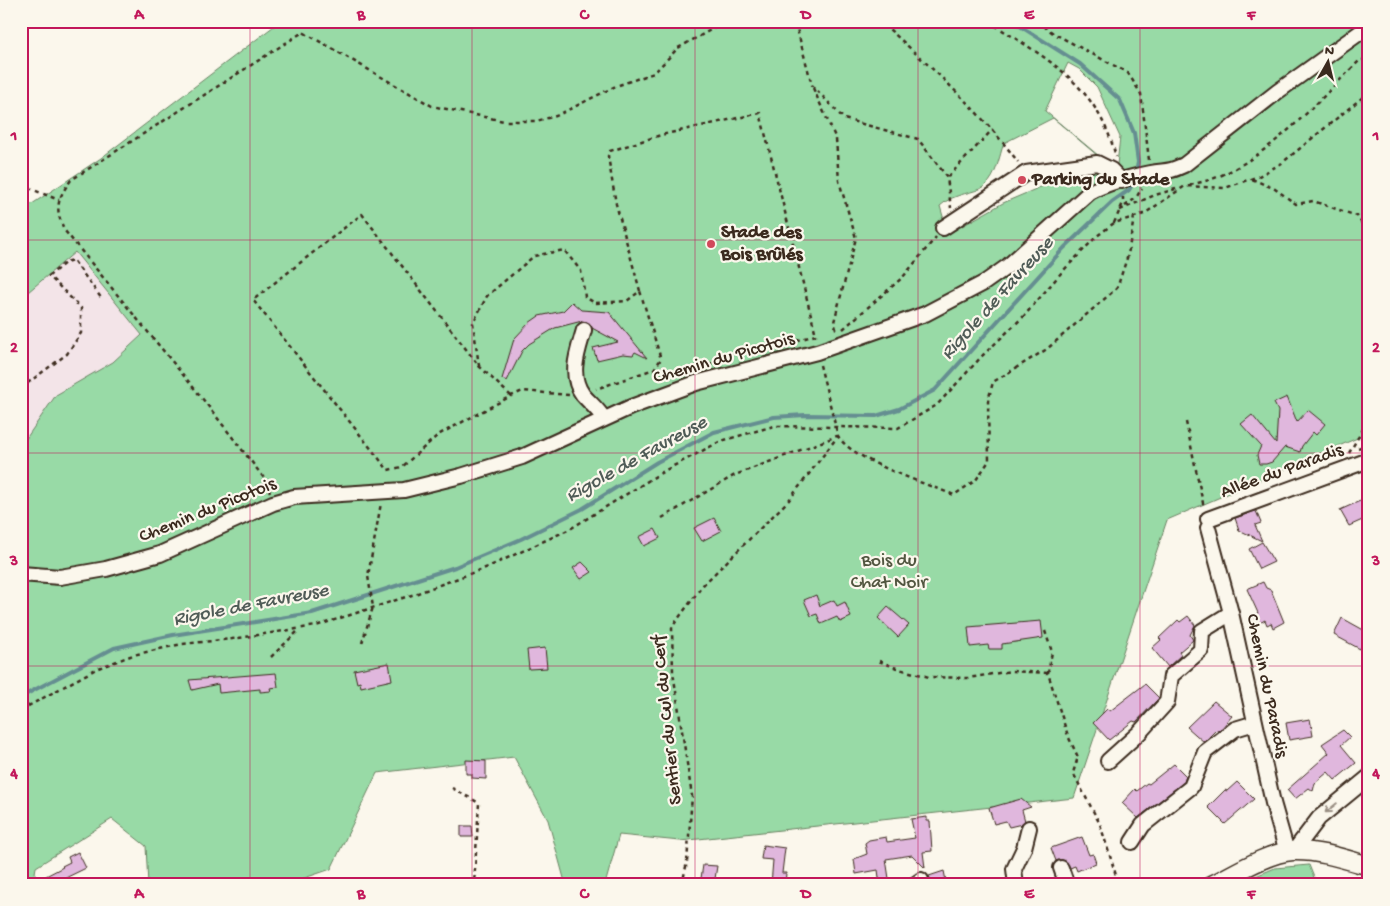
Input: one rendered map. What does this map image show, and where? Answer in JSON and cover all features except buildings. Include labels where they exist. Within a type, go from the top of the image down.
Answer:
[{"type":"main road","points":[[1212,885],[1290,851],[1322,854],[1369,866]]},
{"type":"street","name":"Chemin du Picotois","points":[[21,574],[60,577],[115,567],[160,554],[274,503],[294,497],[404,490],[460,476],[522,456],[631,406],[696,383],[817,352],[925,314],[984,283],[1032,245],[1090,192],[1099,187],[1147,174],[1170,172],[1184,165],[1277,92],[1369,26]]},
{"type":"street","points":[[943,228],[1026,174],[1097,163],[1125,180]]},
{"type":"street","points":[[584,330],[574,370],[582,393],[604,419]]},
{"type":"street","name":"Allée du Paradis","points":[[1208,524],[1369,460]]},
{"type":"street","name":"Chemin du Paradis","points":[[1208,524],[1231,613],[1273,804],[1290,851]]},
{"type":"street","points":[[1108,761],[1139,733],[1167,702],[1171,676],[1201,650],[1202,631],[1231,613]]},
{"type":"street","points":[[1132,842],[1143,825],[1192,787],[1205,752],[1234,729],[1254,723]]},
{"type":"street","points":[[1290,851],[1319,818],[1369,777]]},
{"type":"street","points":[[1016,885],[1014,869],[1024,848],[1029,828]]},
{"type":"street","points":[[1061,868],[1067,885]]},
{"type":"path","points":[[274,503],[264,478],[198,393],[138,321],[111,284],[65,231],[57,216],[59,200],[61,193],[72,180],[303,32],[432,106],[504,121],[536,121],[556,116],[616,86],[654,73],[678,48],[726,21]]},
{"type":"path","points":[[794,21],[812,85],[836,139],[839,181],[856,238],[834,322],[838,338],[845,325],[902,277],[943,228]]},
{"type":"path","points":[[797,29],[809,21]]},
{"type":"path","points":[[876,21],[889,29],[956,91],[993,130],[1026,174]]},
{"type":"path","points":[[988,21],[1058,66],[1085,94],[1097,109],[1108,132],[1125,180]]},
{"type":"path","points":[[1038,21],[1053,33],[1128,73],[1142,94],[1147,174],[1136,198],[1120,210]]},
{"type":"path","points":[[1120,210],[1155,194],[1225,174],[1253,158],[1279,138],[1359,62],[1369,58]]},
{"type":"path","points":[[812,85],[844,119],[918,139],[947,177],[952,210]]},
{"type":"path","points":[[21,710],[96,669],[133,655],[182,644],[232,640],[316,626],[488,567],[562,533],[664,471],[721,441],[774,426],[898,428],[937,405],[983,355],[1024,316],[1097,236],[1114,223],[1144,214],[1185,186],[1225,188],[1251,179],[1282,163],[1369,92]]},
{"type":"path","points":[[640,291],[616,204],[608,156],[610,151],[661,135],[760,113],[816,335],[749,354]]},
{"type":"path","points":[[947,177],[993,130]]},
{"type":"path","points":[[1251,179],[1275,189],[1296,204],[1313,201],[1357,216],[1369,234]]},
{"type":"path","points":[[21,185],[59,200]]},
{"type":"path","points":[[1114,223],[1123,203]]},
{"type":"path","points":[[362,214],[480,366],[511,396],[438,435],[402,467],[388,470],[253,300],[362,214]]},
{"type":"path","points":[[817,352],[838,436],[842,443],[878,464],[954,495],[976,480],[989,461],[988,401],[993,382],[1047,349],[1118,288],[1128,255],[1134,217]]},
{"type":"path","points":[[21,388],[67,354],[81,333],[81,308],[49,276],[66,262],[72,260],[102,299]]},
{"type":"path","points":[[654,369],[665,373],[730,359]]},
{"type":"path","points":[[1348,452],[1369,419]]},
{"type":"path","points":[[1186,422],[1208,524]]},
{"type":"path","points":[[662,518],[735,475],[838,436]]},
{"type":"path","name":"Sentier du Cul du Cerf","points":[[682,885],[687,862],[692,796],[673,672],[672,627],[703,585],[789,500],[838,436]]},
{"type":"path","points":[[362,643],[373,607],[368,576],[383,492]]},
{"type":"path","points":[[270,657],[300,628]]},
{"type":"path","points":[[1044,631],[1052,652],[1048,673],[1068,736],[1078,757],[1074,773],[1100,824],[1119,885]]},
{"type":"path","points":[[879,660],[899,669],[930,677],[968,678],[1011,671],[1048,673]]},
{"type":"path","points":[[452,788],[479,803],[474,885]]},
{"type":"shaded area","points":[[75,252],[142,335],[113,362],[56,395],[21,446],[21,298]]},
{"type":"green space","name":"Bois du Chat Noir","points":[[276,21],[1369,21],[1369,433],[1167,520],[1074,798],[680,841],[619,835],[606,881],[565,882],[548,820],[514,757],[377,773],[331,869],[284,885],[148,885],[146,846],[112,819],[36,867],[33,885],[21,885],[21,446],[56,395],[113,362],[142,335],[75,252],[21,298],[21,200],[32,204],[101,158],[278,23]],"holes":[[[1068,63],[1079,69],[1097,87],[1120,137],[1116,174],[1097,168],[1099,156],[1045,111]],[[1053,118],[1098,156],[1097,163],[1003,203],[948,234],[940,206],[952,198],[976,191],[985,186],[995,171],[1004,143]]]},
{"type":"green space","points":[[1309,865],[1317,885],[1234,885],[1275,868]]},
{"type":"waterway","name":"Rigole de Favreuse","points":[[1012,21],[1080,64],[1120,100],[1134,133],[1138,162],[1136,173]]},
{"type":"waterway","name":"Rigole de Favreuse","points":[[21,697],[114,648],[173,635],[312,613],[455,567],[521,539],[582,509],[657,462],[714,432],[774,417],[805,415],[876,416],[899,409],[935,390],[1064,248],[1112,202],[1129,190],[1135,180]]},
{"type":"place","name":"Parking du Stade","points":[[1022,180]]},
{"type":"place","name":"Stade des Bois Brûlés","points":[[711,244]]}]
